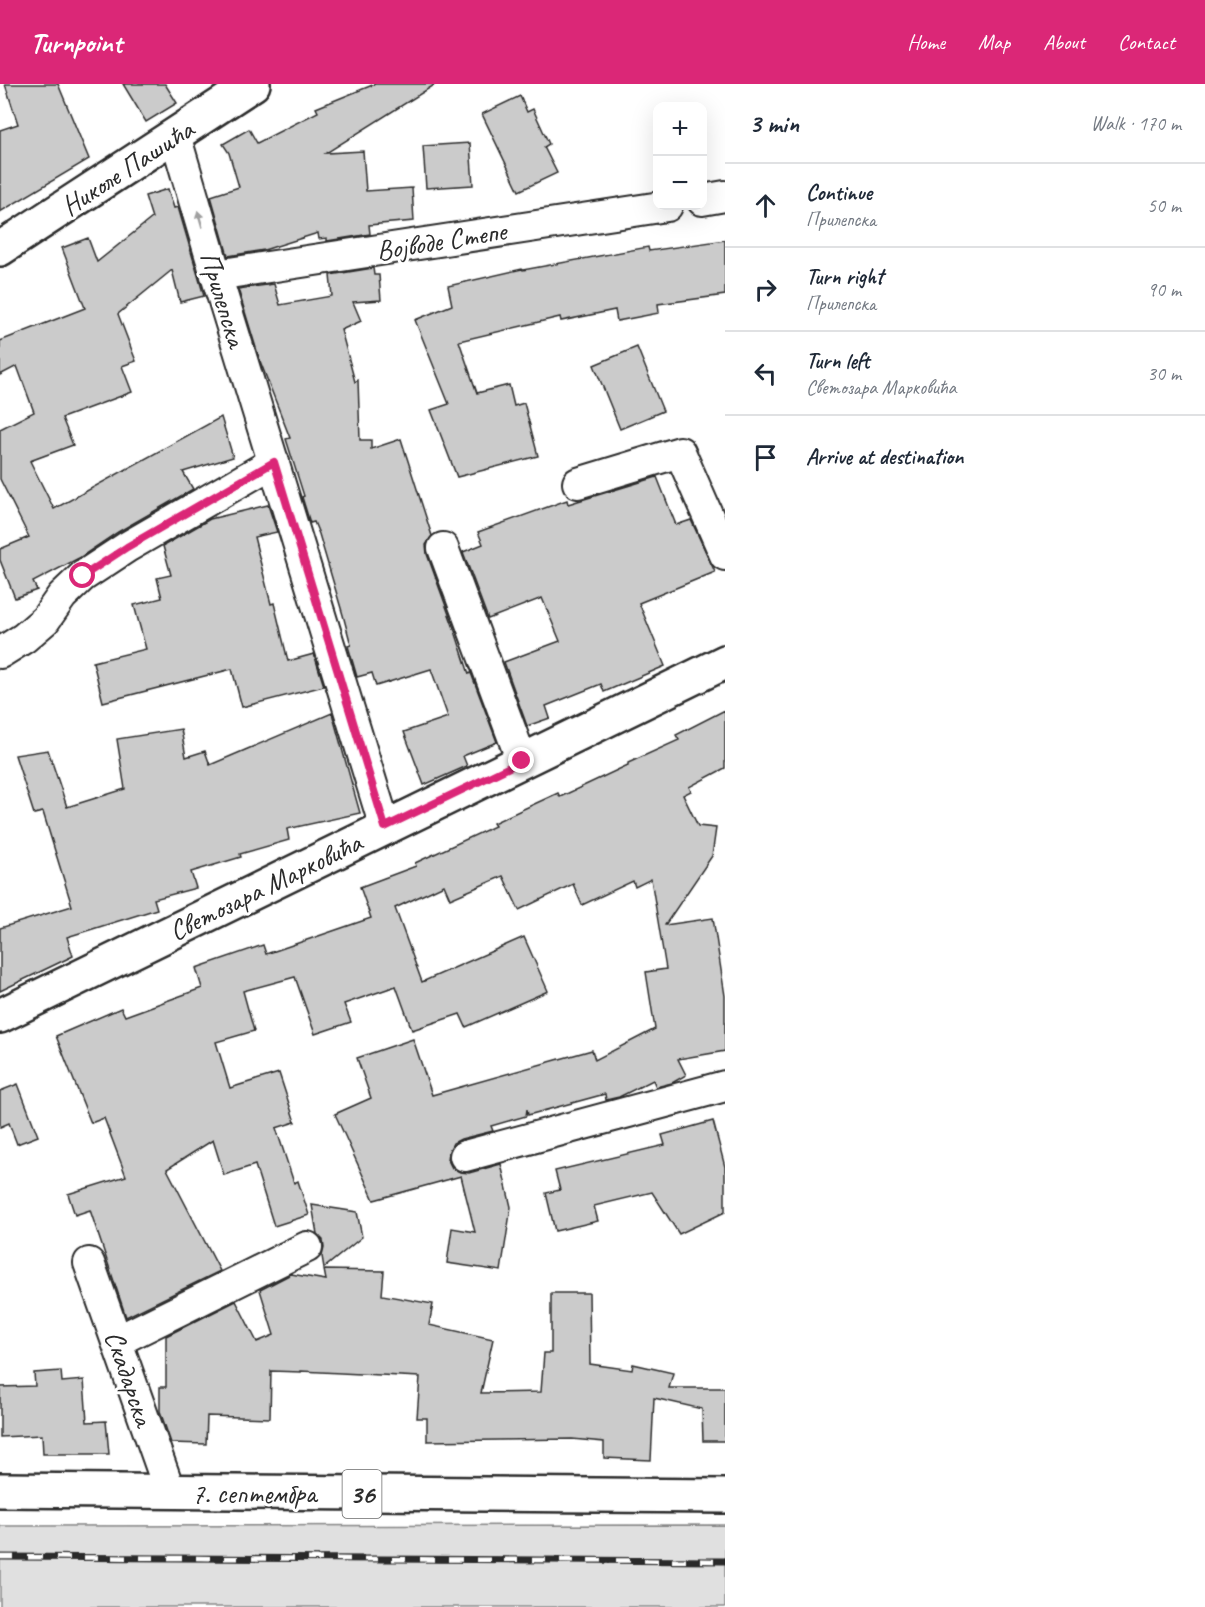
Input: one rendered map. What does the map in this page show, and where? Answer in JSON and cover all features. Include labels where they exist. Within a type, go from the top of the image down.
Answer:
[{"type":"street","name":"Николе Пашића","points":[[0,249],[253,84]]},
{"type":"street","name":"Прилепска","points":[[175,135],[385,827]]},
{"type":"street","points":[[707,199],[725,196]]},
{"type":"street","name":"Војводе Степе","points":[[216,275],[653,208]]},
{"type":"street","points":[[579,483],[680,452],[725,555]]},
{"type":"street","points":[[0,653],[24,638],[45,620],[62,596],[83,576],[127,547],[274,462]]},
{"type":"street","points":[[443,548],[522,761]]},
{"type":"street","name":"Светозара Марковића","points":[[0,1016],[725,662]]},
{"type":"street","points":[[465,1156],[725,1086]]},
{"type":"street","points":[[117,1341],[307,1247]]},
{"type":"street","name":"Скадарска","points":[[89,1263],[170,1492]]},
{"type":"street","name":"7. септембра","points":[[0,1490],[725,1496]]},
{"type":"shaded area","points":[[725,1525],[725,1607],[0,1607],[0,1526]]},
{"type":"building","points":[[5,84],[58,84],[89,159],[0,212],[0,130],[18,124]]},
{"type":"building","points":[[123,84],[165,84],[177,103],[146,122]]},
{"type":"building","points":[[375,84],[436,84],[326,153],[363,151],[366,191],[412,188],[414,221],[369,225],[370,234],[327,241],[327,238],[319,239],[318,233],[264,250],[228,256],[211,196],[239,187],[229,153],[223,144],[249,129],[257,143],[318,112],[316,108]]},
{"type":"building","points":[[520,96],[527,112],[533,109],[549,144],[544,147],[557,173],[519,191],[482,114]]},
{"type":"building","points":[[470,143],[473,185],[426,188],[423,146]]},
{"type":"building","points":[[168,189],[174,208],[178,207],[204,296],[180,302],[172,270],[118,314],[136,361],[122,366],[132,392],[62,418],[73,445],[30,461],[54,509],[221,417],[233,457],[183,472],[193,489],[118,532],[79,558],[33,582],[37,590],[15,598],[0,560],[0,549],[29,537],[0,479],[0,429],[34,412],[17,366],[0,375],[0,341],[85,308],[62,248],[88,238],[97,262],[152,218],[145,196]]},
{"type":"building","points":[[725,240],[725,295],[658,304],[659,313],[617,321],[615,310],[561,321],[560,317],[459,341],[477,393],[509,385],[514,406],[524,403],[538,456],[457,477],[431,410],[449,404],[415,320],[452,305],[448,286],[522,269],[648,247],[649,251]]},
{"type":"building","points":[[373,268],[374,275],[379,275],[381,300],[353,302],[361,321],[341,330],[355,382],[358,380],[360,440],[371,440],[371,449],[401,439],[432,536],[426,545],[427,554],[469,674],[471,673],[497,742],[463,756],[467,766],[424,785],[404,732],[448,717],[431,669],[376,686],[372,673],[357,677],[348,646],[351,645],[319,534],[314,522],[310,523],[302,497],[304,496],[286,439],[290,438],[260,361],[238,289],[274,284],[280,305],[332,296],[330,275]]},
{"type":"building","points":[[637,347],[663,411],[620,429],[594,365]]},
{"type":"building","points":[[657,477],[676,525],[691,520],[715,572],[639,603],[665,666],[604,692],[601,684],[546,706],[550,718],[527,726],[504,662],[560,641],[542,598],[488,619],[463,552],[483,544],[478,532],[567,500],[568,504]]},
{"type":"building","points":[[268,505],[277,532],[254,537],[271,604],[274,603],[288,661],[314,654],[324,686],[242,707],[232,669],[103,702],[93,662],[146,649],[134,605],[162,598],[157,578],[171,575],[163,546],[210,519]]},
{"type":"building","points":[[725,710],[725,768],[689,787],[691,791],[683,795],[698,826],[716,828],[712,856],[665,925],[713,918],[725,996],[725,1051],[678,1059],[686,1075],[672,1083],[656,1087],[653,1080],[619,1097],[606,1100],[605,1094],[528,1115],[527,1109],[526,1116],[491,1126],[493,1131],[453,1143],[448,1160],[452,1168],[460,1172],[469,1173],[501,1164],[511,1207],[501,1271],[447,1263],[452,1228],[475,1232],[461,1176],[374,1200],[335,1114],[371,1098],[357,1058],[413,1039],[432,1095],[592,1050],[595,1060],[655,1029],[646,972],[666,969],[651,879],[635,887],[633,881],[582,905],[573,884],[519,910],[503,876],[450,899],[444,885],[395,908],[422,982],[524,937],[548,991],[466,1027],[460,1014],[412,1030],[396,986],[344,1004],[351,1022],[315,1034],[295,977],[243,991],[254,1031],[216,1042],[230,1088],[279,1073],[295,1122],[276,1128],[294,1183],[298,1181],[309,1215],[274,1226],[255,1165],[224,1175],[213,1140],[167,1169],[220,1271],[126,1317],[90,1210],[75,1215],[68,1194],[126,1176],[104,1118],[91,1123],[56,1036],[121,1008],[125,1016],[202,988],[196,968],[263,945],[266,954],[371,918],[360,887],[416,866],[415,863],[495,826],[493,823],[558,793],[560,797],[628,765],[679,740],[676,735]]},
{"type":"building","points":[[332,713],[360,813],[287,829],[289,840],[240,854],[241,857],[191,872],[196,888],[154,899],[157,909],[67,937],[73,956],[0,991],[0,928],[72,906],[43,812],[34,814],[15,755],[48,750],[67,807],[125,789],[117,739],[181,729],[186,757],[205,751],[210,765]]},
{"type":"building","points":[[18,1084],[38,1136],[17,1144],[9,1123],[0,1127],[0,1091]]},
{"type":"building","points":[[713,1121],[725,1167],[725,1212],[679,1234],[652,1192],[594,1206],[598,1221],[555,1231],[546,1193],[560,1190],[555,1171],[665,1145],[662,1135]]},
{"type":"building","points":[[312,1205],[357,1212],[362,1237],[324,1268],[323,1240],[317,1234]]},
{"type":"building","points":[[324,1270],[384,1271],[382,1295],[433,1304],[429,1325],[493,1339],[481,1393],[541,1392],[544,1353],[551,1353],[551,1293],[589,1293],[590,1364],[632,1370],[633,1364],[673,1373],[669,1388],[725,1388],[725,1441],[703,1441],[702,1409],[654,1398],[651,1460],[604,1458],[604,1442],[572,1439],[427,1441],[427,1418],[417,1418],[420,1377],[271,1371],[270,1418],[207,1416],[206,1444],[171,1443],[160,1411],[160,1387],[166,1387],[166,1336],[236,1301],[257,1342],[274,1335],[260,1290],[291,1274],[326,1280]]},
{"type":"building","points":[[61,1371],[62,1382],[84,1380],[87,1422],[106,1421],[109,1454],[43,1454],[42,1435],[0,1437],[0,1387],[35,1386],[34,1373]]},
{"type":"railway","points":[[0,1557],[725,1561]]},
{"type":"route","points":[[83,576],[127,547],[274,462],[385,827],[522,761]]}]
